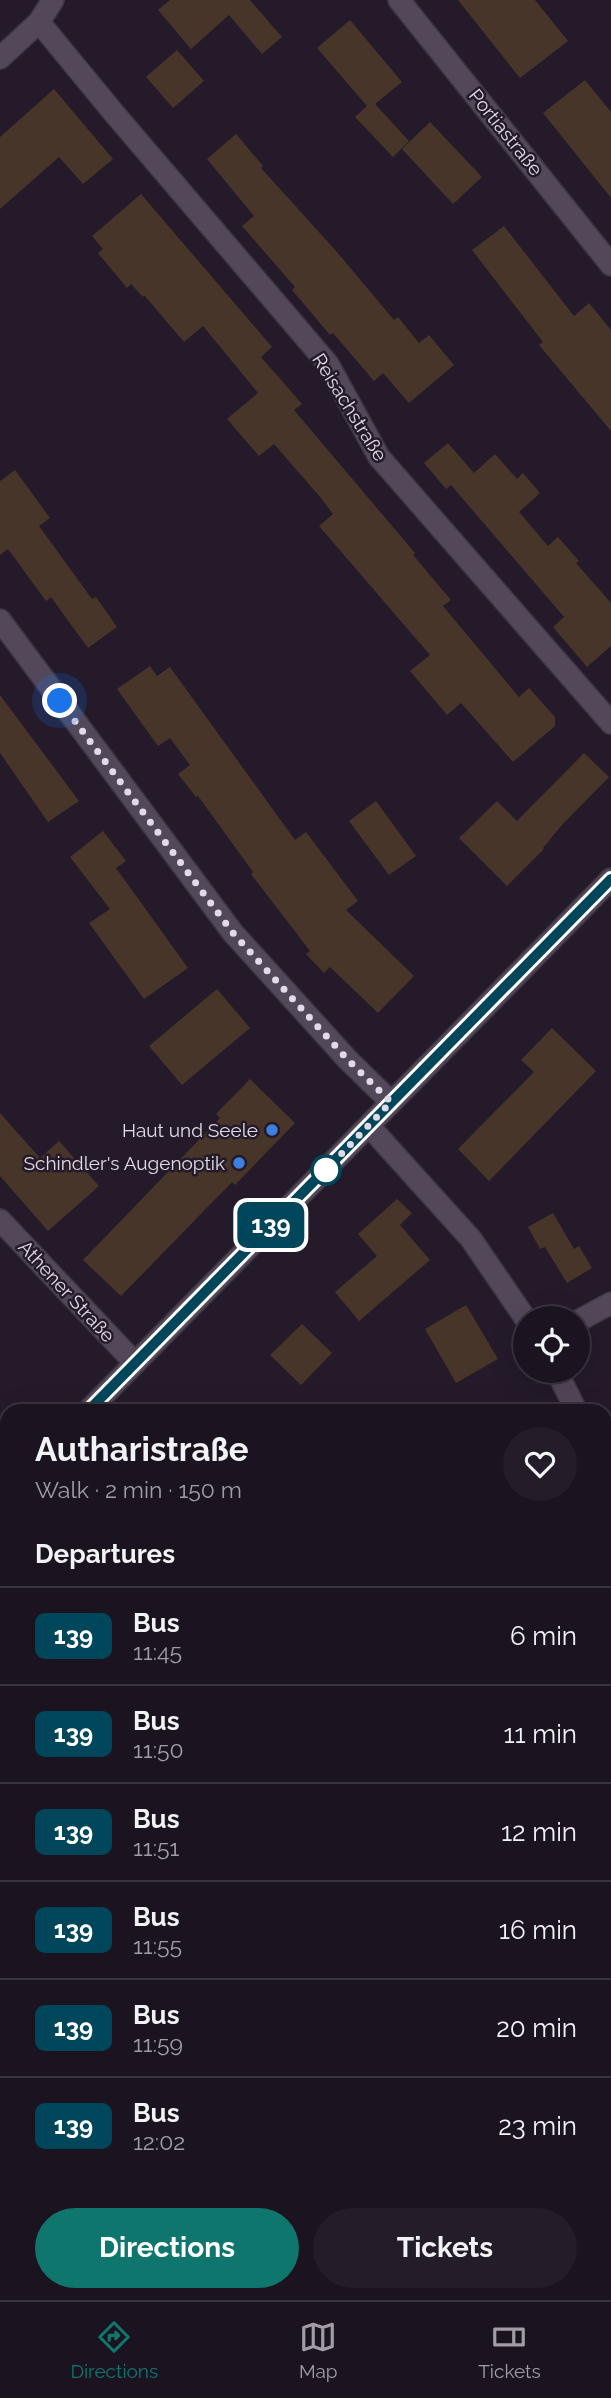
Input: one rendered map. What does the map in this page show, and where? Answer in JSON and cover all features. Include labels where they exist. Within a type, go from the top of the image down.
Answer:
[{"type":"street","points":[[0,58],[39,22],[54,0]]},
{"type":"street","name":"Portiastraße","points":[[399,0],[611,265]]},
{"type":"street","name":"Reisachstraße","points":[[39,22],[113,113],[328,364],[379,457],[611,723]]},
{"type":"street","points":[[0,620],[233,933],[348,1060],[391,1102]]},
{"type":"street","points":[[95,1404],[611,879]]},
{"type":"street","points":[[369,1126],[471,1239],[517,1306]]},
{"type":"street","name":"Athener Straße","points":[[0,1220],[135,1363]]},
{"type":"street","points":[[590,1314],[611,1303]]},
{"type":"street","points":[[562,1383],[573,1404]]},
{"type":"building","points":[[170,0],[250,0],[282,37],[262,54],[229,15],[191,49],[158,10]]},
{"type":"building","points":[[458,0],[535,0],[568,41],[520,78]]},
{"type":"building","points":[[350,20],[402,82],[375,104],[409,141],[393,157],[355,117],[367,106],[317,48]]},
{"type":"building","points":[[177,50],[204,81],[173,108],[146,77]]},
{"type":"building","points":[[585,80],[611,112],[611,198],[543,113]]},
{"type":"building","points":[[54,89],[113,159],[83,184],[59,157],[0,209],[0,137]]},
{"type":"building","points":[[430,122],[482,177],[453,204],[402,149]]},
{"type":"building","points":[[236,134],[263,166],[261,168],[394,320],[398,317],[419,343],[429,335],[454,365],[409,403],[383,373],[374,381],[333,333],[330,335],[292,290],[295,287],[242,226],[254,216],[207,159]]},
{"type":"building","points":[[141,194],[272,347],[261,357],[302,404],[294,410],[415,553],[413,555],[451,600],[443,606],[519,697],[529,688],[555,717],[555,726],[513,762],[461,703],[447,715],[410,671],[430,655],[319,526],[333,514],[321,498],[274,444],[259,456],[227,419],[258,393],[203,326],[184,342],[144,295],[143,297],[131,284],[127,288],[98,253],[103,249],[92,236]]},
{"type":"building","points":[[504,226],[574,316],[589,303],[611,330],[611,431],[539,345],[543,342],[472,250]]},
{"type":"building","points":[[448,443],[474,473],[495,454],[517,479],[523,473],[540,493],[519,512],[548,546],[558,537],[579,561],[576,563],[611,603],[611,646],[587,667],[553,627],[564,617],[451,485],[446,489],[424,463]]},
{"type":"building","points":[[15,470],[50,518],[39,526],[92,599],[96,597],[117,627],[88,648],[51,597],[46,601],[8,549],[0,555],[0,481]]},
{"type":"building","points":[[150,666],[157,676],[170,667],[295,840],[306,832],[358,901],[346,910],[414,976],[378,1013],[330,967],[324,973],[306,954],[310,951],[251,874],[253,872],[198,796],[196,797],[178,774],[190,765],[170,738],[158,746],[117,689]]},
{"type":"building","points":[[0,695],[79,801],[48,822],[0,753]]},
{"type":"building","points":[[584,753],[609,777],[507,886],[459,838],[497,801],[517,821]]},
{"type":"building","points":[[376,801],[416,856],[389,875],[349,821]]},
{"type":"building","points":[[103,831],[126,861],[116,868],[188,968],[144,999],[89,923],[110,909],[70,857]]},
{"type":"building","points":[[217,989],[250,1028],[182,1085],[149,1046]]},
{"type":"building","points":[[552,1028],[596,1071],[489,1181],[458,1149],[534,1072],[521,1060]]},
{"type":"building","points":[[250,1079],[295,1123],[235,1185],[232,1182],[121,1296],[83,1260],[220,1118],[216,1114]]},
{"type":"building","points":[[0,1113],[40,1158],[59,1141],[99,1186],[48,1231],[0,1176]]},
{"type":"building","points":[[397,1199],[412,1213],[400,1225],[430,1260],[359,1321],[335,1292],[377,1256],[358,1234]]},
{"type":"building","points":[[553,1213],[574,1249],[579,1246],[592,1268],[567,1283],[545,1247],[540,1249],[528,1227]]},
{"type":"building","points":[[466,1305],[498,1359],[456,1383],[425,1329]]},
{"type":"building","points":[[302,1324],[332,1353],[301,1385],[270,1355]]},
{"type":"bus line","name":"139","points":[[95,1404],[611,879]]},
{"type":"place","name":"Haut und Seele","points":[[272,1130]]},
{"type":"place","name":"Schindler's Augenoptik","points":[[239,1163]]},
{"type":"route","points":[[60,701],[233,933],[348,1060],[391,1102],[326,1170]]}]
